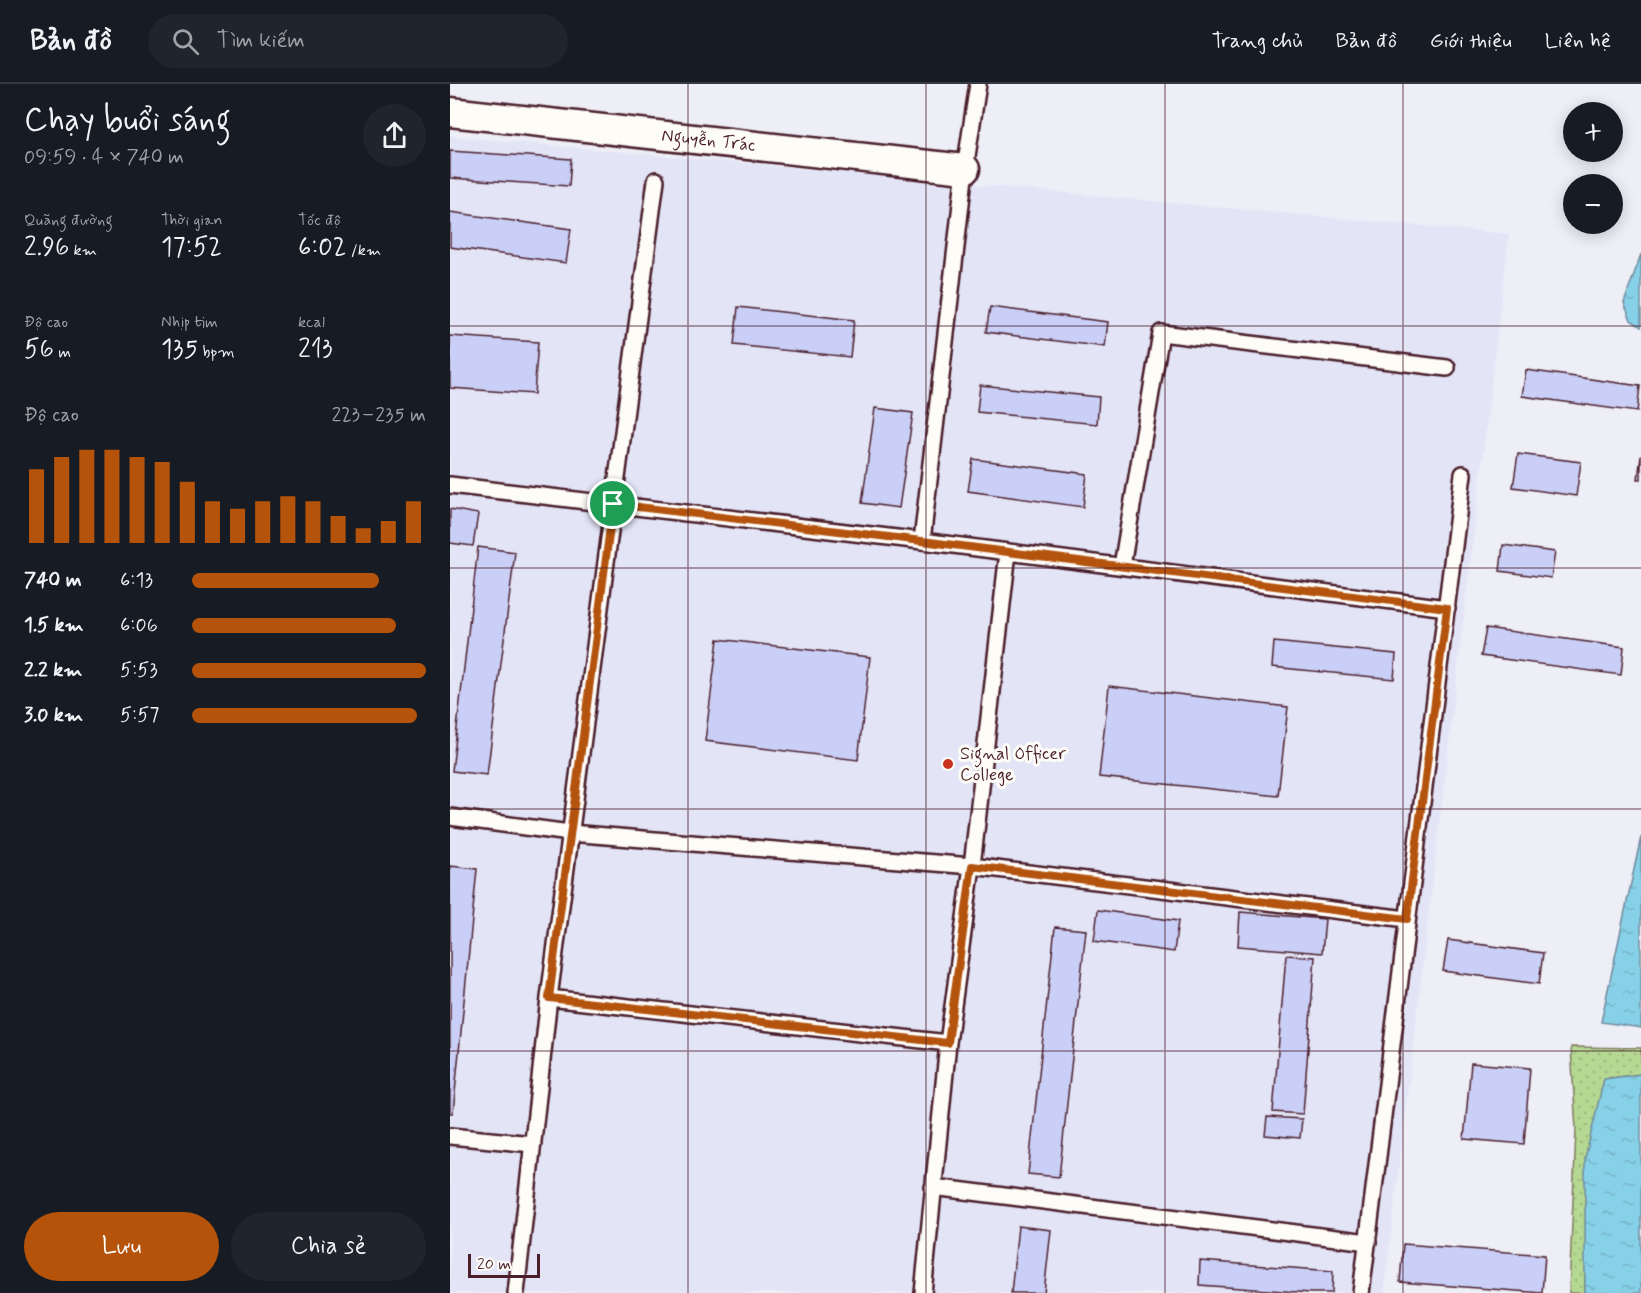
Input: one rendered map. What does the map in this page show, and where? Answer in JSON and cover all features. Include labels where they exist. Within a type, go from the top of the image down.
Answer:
[{"type":"street","name":"Nguyễn Trác","points":[[450,112],[965,169]]},
{"type":"lane","points":[[922,541],[965,169],[978,84]]},
{"type":"lane","points":[[516,1293],[549,998],[656,180]]},
{"type":"lane","points":[[1122,566],[1161,333],[1447,368]]},
{"type":"lane","points":[[1361,1293],[1463,474]]},
{"type":"lane","points":[[450,485],[922,541],[1447,608]]},
{"type":"lane","points":[[922,1293],[948,1043],[972,866],[1008,552]]},
{"type":"lane","points":[[450,817],[570,833],[972,866],[1407,919]]},
{"type":"lane","points":[[549,998],[948,1043]]},
{"type":"lane","points":[[450,1136],[533,1144]]},
{"type":"lane","points":[[933,1187],[1368,1242]]},
{"type":"shaded area","name":"Signal Officer College","points":[[450,136],[1509,234],[1384,1293],[450,1293]]},
{"type":"green space","points":[[1571,1047],[1641,1048],[1641,1074],[1604,1079],[1586,1258],[1585,1293],[1569,1293],[1576,1130]]},
{"type":"water","points":[[1641,254],[1641,327],[1631,320],[1624,303]]},
{"type":"water","points":[[1641,837],[1641,1028],[1601,1022]]},
{"type":"water","points":[[1641,1074],[1641,1293],[1585,1293],[1585,1158],[1604,1079]]},
{"type":"building","points":[[450,151],[571,159],[569,186],[450,178]]},
{"type":"building","points":[[450,212],[571,229],[566,263],[450,247]]},
{"type":"building","points":[[738,307],[854,320],[850,357],[734,345]]},
{"type":"building","points":[[990,307],[1108,322],[1105,347],[986,332]]},
{"type":"building","points":[[450,336],[538,342],[534,394],[450,388]]},
{"type":"building","points":[[1526,370],[1640,386],[1637,412],[1522,396]]},
{"type":"building","points":[[980,385],[1099,397],[1097,424],[977,412]]},
{"type":"building","points":[[875,408],[913,413],[899,508],[862,503]]},
{"type":"building","points":[[1518,454],[1581,462],[1576,496],[1513,487]]},
{"type":"building","points":[[1641,455],[1641,479],[1638,479]]},
{"type":"building","points":[[973,459],[1087,474],[1083,507],[968,491]]},
{"type":"building","points":[[450,509],[478,514],[473,546],[450,543]]},
{"type":"building","points":[[1503,545],[1555,552],[1551,578],[1500,571]]},
{"type":"building","points":[[478,547],[515,552],[487,775],[452,771]]},
{"type":"building","points":[[1486,628],[1624,647],[1621,675],[1481,656]]},
{"type":"building","points":[[718,639],[870,657],[858,760],[705,741]]},
{"type":"building","points":[[1274,642],[1396,654],[1394,679],[1272,667]]},
{"type":"building","points":[[1109,686],[1288,707],[1278,796],[1099,777]]},
{"type":"building","points":[[450,866],[477,869],[453,1113],[450,1113]]},
{"type":"building","points":[[1098,910],[1178,921],[1174,952],[1094,941]]},
{"type":"building","points":[[1240,912],[1325,919],[1322,953],[1238,946]]},
{"type":"building","points":[[1055,927],[1086,930],[1059,1177],[1028,1174]]},
{"type":"building","points":[[1448,940],[1543,953],[1539,984],[1443,971]]},
{"type":"building","points":[[1286,955],[1315,957],[1303,1114],[1273,1112]]},
{"type":"building","points":[[1471,1063],[1530,1068],[1524,1144],[1464,1139]]},
{"type":"building","points":[[1267,1117],[1302,1119],[1300,1138],[1265,1135]]},
{"type":"building","points":[[1018,1226],[1051,1230],[1044,1293],[1011,1293]]},
{"type":"building","points":[[1403,1244],[1545,1255],[1542,1293],[1400,1282]]},
{"type":"building","points":[[1200,1261],[1333,1271],[1332,1293],[1199,1285]]},
{"type":"place","name":"Signal Officer College","points":[[948,764]]},
{"type":"route","points":[[613,504],[1447,608],[1407,919],[972,866],[948,1043],[549,998],[613,504]]}]
